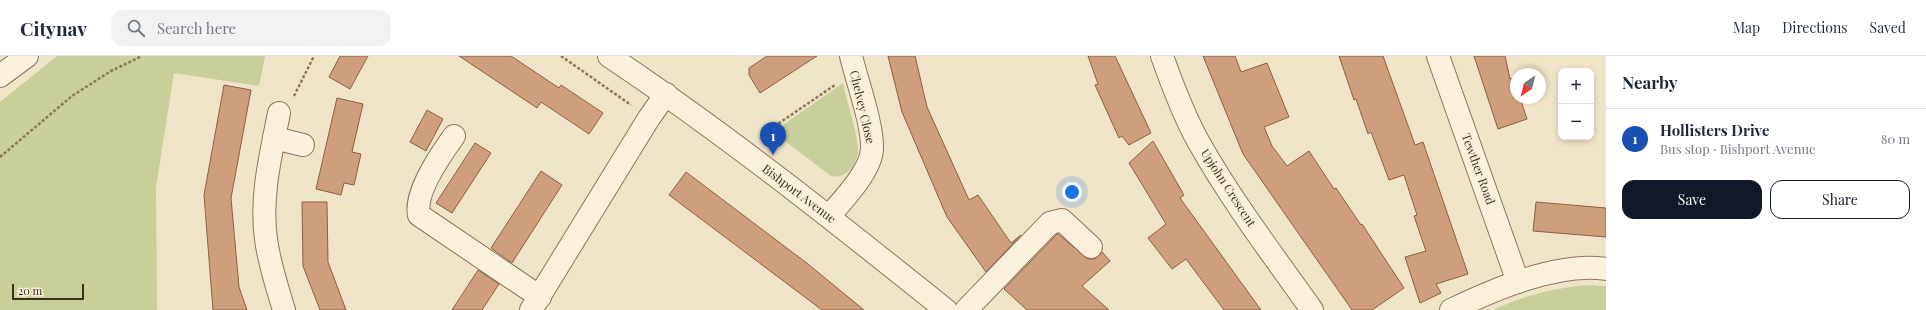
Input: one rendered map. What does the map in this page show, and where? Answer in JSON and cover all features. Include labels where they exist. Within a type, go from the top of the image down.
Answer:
[{"type":"street","points":[[0,76],[27,56]]},
{"type":"street","name":"Bishport Avenue","points":[[609,56],[666,94],[829,216],[946,310]]},
{"type":"street","name":"Upjohn Crescent","points":[[1162,56],[1197,140],[1243,214],[1312,310]]},
{"type":"street","name":"Tewther Road","points":[[1438,56],[1518,282]]},
{"type":"street","name":"Chelvey Close","points":[[829,216],[866,169],[872,150],[869,125],[853,64]]},
{"type":"street","points":[[454,136],[444,150],[424,187],[417,206],[419,215],[535,304],[649,118],[666,94]]},
{"type":"street","points":[[279,113],[266,189],[265,238],[270,263],[284,310]]},
{"type":"street","points":[[274,138],[303,145]]},
{"type":"street","points":[[966,310],[1050,223],[1062,220],[1091,247]]},
{"type":"street","points":[[1451,310],[1518,282],[1563,270],[1606,269]]},
{"type":"path","points":[[0,157],[72,96],[111,71],[142,56]]},
{"type":"path","points":[[279,113],[295,94],[314,56]]},
{"type":"path","points":[[561,56],[649,118]]},
{"type":"path","points":[[766,132],[853,64]]},
{"type":"green space","points":[[57,56],[265,56],[259,86],[174,73],[156,187],[157,310],[0,310],[0,102]]},
{"type":"green space","points":[[843,83],[855,132],[858,153],[851,169],[847,173],[837,177],[831,176],[773,132]]},
{"type":"green space","points":[[1589,285],[1606,286],[1606,310],[1493,310],[1528,296],[1564,288]]},
{"type":"building","points":[[340,56],[368,56],[350,89],[329,77]]},
{"type":"building","points":[[459,56],[511,56],[559,88],[561,85],[603,113],[589,134],[541,102],[537,108]]},
{"type":"building","points":[[767,56],[817,56],[760,93],[749,75],[749,68]]},
{"type":"building","points":[[888,56],[915,56],[927,107],[969,200],[978,195],[1011,243],[1021,235],[986,272],[947,217],[902,112]]},
{"type":"building","points":[[1088,56],[1115,56],[1151,133],[1129,145],[1122,136],[1119,138],[1095,85],[1098,84]]},
{"type":"building","points":[[1203,56],[1235,56],[1241,72],[1267,63],[1289,117],[1264,127],[1272,146],[1287,166],[1309,151],[1334,189],[1336,188],[1361,225],[1362,224],[1404,288],[1372,310],[1352,310],[1243,154]]},
{"type":"building","points":[[1339,56],[1383,56],[1415,145],[1423,142],[1468,274],[1436,284],[1441,293],[1420,303],[1405,257],[1426,251],[1414,216],[1417,215],[1404,175],[1389,180],[1371,132],[1368,134],[1356,99],[1354,100]]},
{"type":"building","points":[[1474,56],[1505,56],[1510,79],[1510,104],[1522,104],[1527,119],[1498,129]]},
{"type":"building","points":[[224,85],[251,90],[231,198],[239,287],[247,310],[213,310],[204,195]]},
{"type":"building","points":[[337,98],[363,104],[352,152],[361,154],[354,185],[344,183],[341,195],[316,189]]},
{"type":"building","points":[[427,110],[443,119],[426,151],[410,142]]},
{"type":"building","points":[[1153,141],[1184,195],[1180,198],[1261,310],[1224,310],[1186,259],[1172,269],[1148,238],[1166,224],[1129,163]]},
{"type":"building","points":[[475,143],[491,153],[452,213],[436,203]]},
{"type":"building","points":[[541,171],[562,185],[512,263],[491,248]]},
{"type":"building","points":[[686,172],[808,264],[864,310],[822,310],[669,195]]},
{"type":"building","points":[[302,202],[327,202],[328,262],[346,310],[320,310],[303,266]]},
{"type":"building","points":[[1536,202],[1606,208],[1606,237],[1533,231]]},
{"type":"building","points":[[1057,234],[1088,259],[1095,259],[1102,252],[1110,261],[1082,286],[1109,310],[1027,310],[1004,289]]},
{"type":"building","points":[[478,270],[499,284],[482,310],[452,310]]},
{"type":"place","name":"Hollisters Drive","points":[[773,155]]}]
